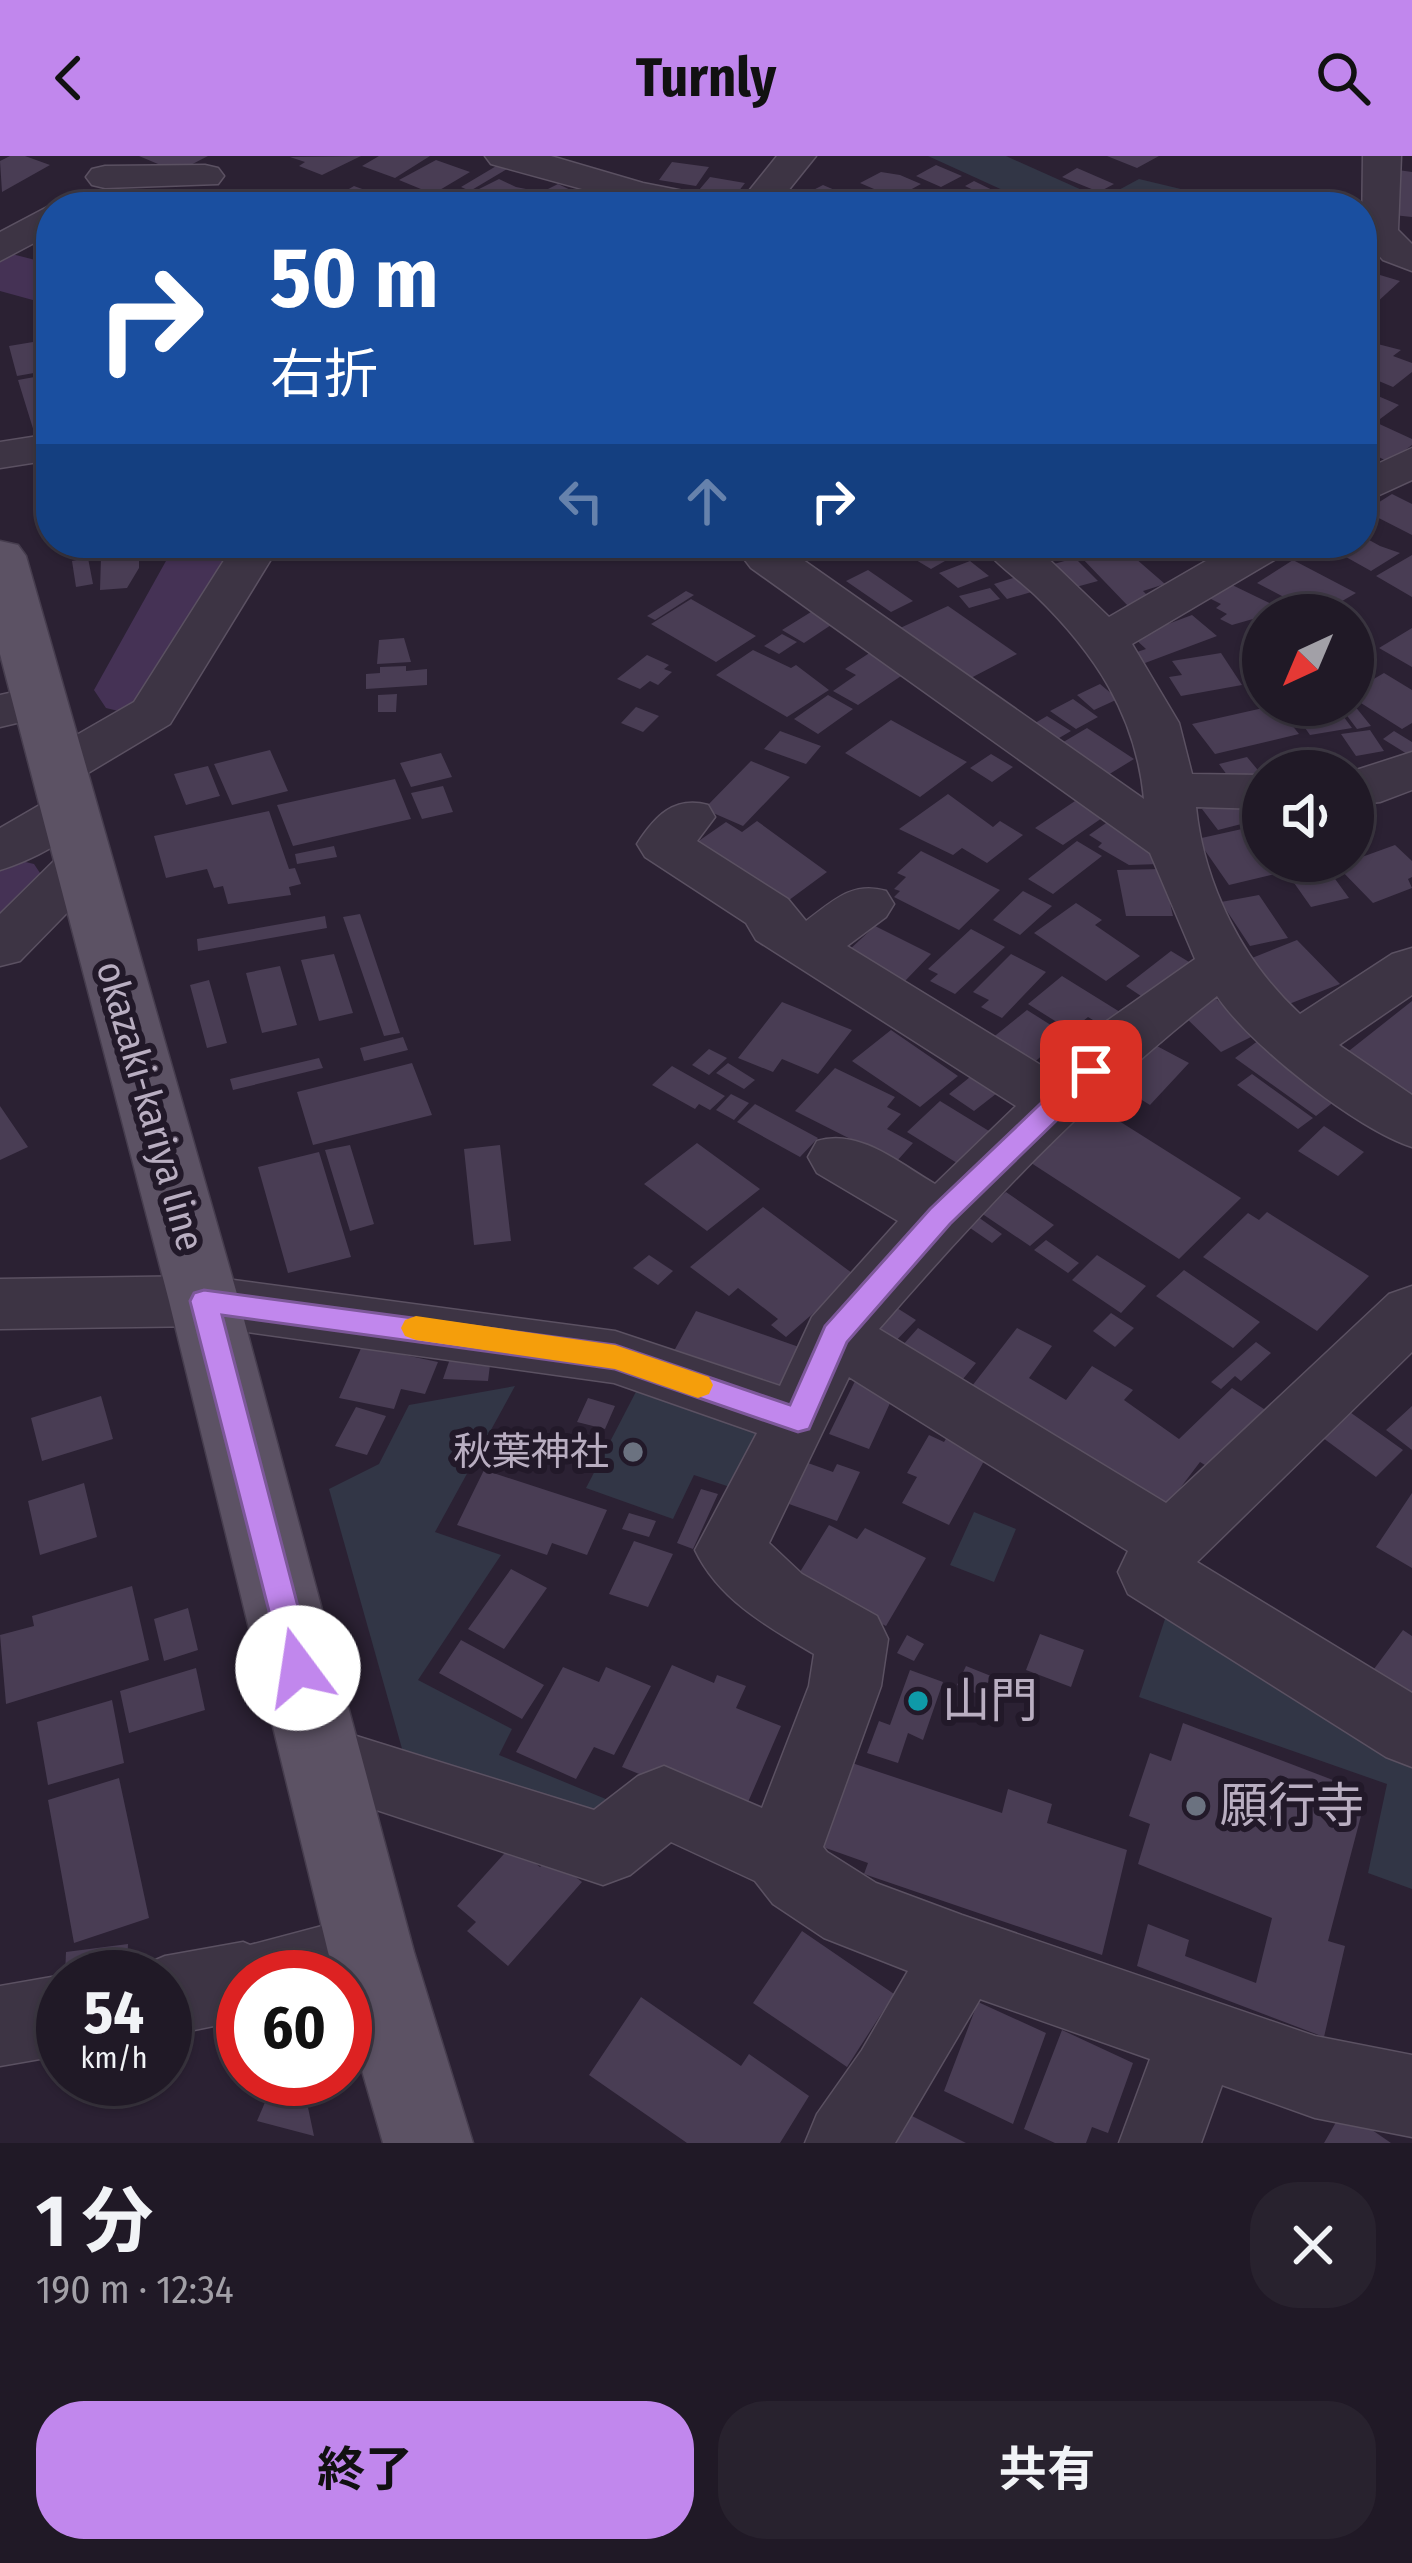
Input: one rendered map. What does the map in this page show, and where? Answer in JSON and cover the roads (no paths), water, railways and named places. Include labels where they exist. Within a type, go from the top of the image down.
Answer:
[{"type":"main road","name":"okazaki-kariya line","points":[[0,556],[50,771],[204,1301],[370,1950]]},
{"type":"main road","name":"okazaki-kariya line","points":[[372,1955],[428,2143]]},
{"type":"street","points":[[504,156],[599,179],[629,192]]},
{"type":"street","points":[[1377,270],[1405,255],[1378,232],[1382,156]]},
{"type":"street","points":[[772,192],[805,162]]},
{"type":"street","points":[[83,192],[109,167],[206,176]]},
{"type":"street","points":[[0,249],[36,226]]},
{"type":"street","points":[[0,455],[36,449]]},
{"type":"street","points":[[1377,481],[1412,461]]},
{"type":"street","points":[[0,852],[50,771],[152,713],[249,558]]},
{"type":"street","points":[[766,558],[932,670],[1049,760],[1173,844]]},
{"type":"street","points":[[1032,558],[1104,640],[1153,722],[1173,790],[1173,844],[1227,966],[1258,1006],[1299,1043],[1412,1125]]},
{"type":"street","points":[[1104,640],[1244,558]]},
{"type":"street","points":[[1374,785],[1412,770]]},
{"type":"street","points":[[0,947],[50,771]]},
{"type":"street","points":[[1173,790],[1242,792]]},
{"type":"street","points":[[689,817],[664,844],[769,912],[775,926],[1058,1104]]},
{"type":"street","points":[[807,947],[867,904]]},
{"type":"street","points":[[782,1855],[845,1686],[852,1639],[777,1595],[730,1550],[798,1420],[835,1335],[940,1216],[1124,1038],[1198,981],[1227,966]]},
{"type":"street","points":[[1299,1043],[1412,968]]},
{"type":"street","points":[[838,1157],[940,1216]]},
{"type":"street","points":[[0,1304],[204,1301],[615,1357],[798,1420]]},
{"type":"street","points":[[1162,1557],[1412,1312]]},
{"type":"street","points":[[835,1335],[1412,1733]]},
{"type":"street","points":[[321,1759],[603,1849],[664,1801],[782,1855],[800,1878],[851,1911],[1315,2077],[1412,2096]]},
{"type":"street","points":[[846,2143],[891,2079],[962,1954]]},
{"type":"street","points":[[0,2026],[36,2019]]},
{"type":"street","points":[[1160,2143],[1198,2038]]},
{"type":"waterway","points":[[4,272],[36,281]]},
{"type":"waterway","points":[[135,690],[206,558]]},
{"type":"waterway","points":[[0,888],[3,885]]},
{"type":"place","name":"秋葉神社","points":[[633,1452]]},
{"type":"place","name":"山門","points":[[918,1701]]},
{"type":"place","name":"願行寺","points":[[1196,1806]]}]
